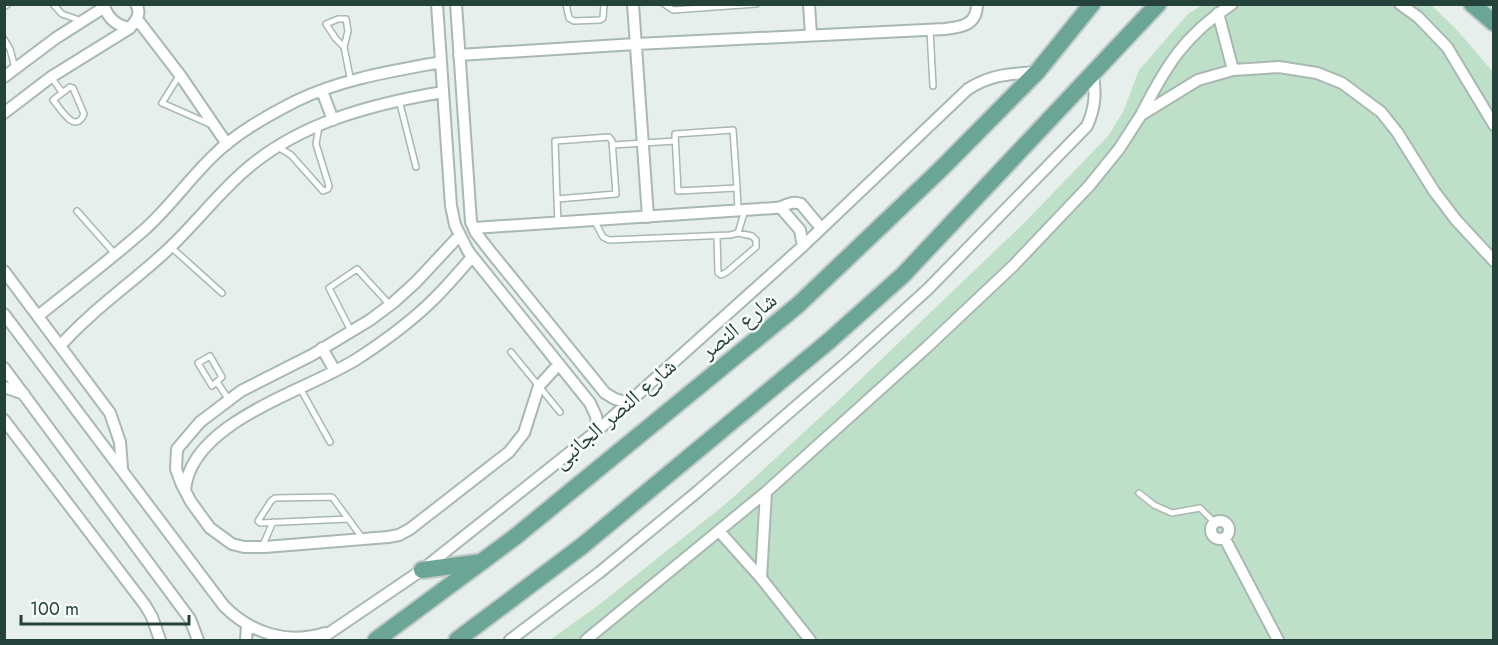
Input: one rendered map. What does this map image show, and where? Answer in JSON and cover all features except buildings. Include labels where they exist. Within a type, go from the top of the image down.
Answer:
[{"type":"main road","name":"شارع النصر","points":[[376,640],[524,530],[798,305],[942,168],[1037,72],[1092,4]]},
{"type":"main road","points":[[457,640],[582,546],[829,342],[903,275],[1158,4]]},
{"type":"main road","points":[[1476,6],[1494,23]]},
{"type":"main road","points":[[422,570],[483,561]]},
{"type":"street","points":[[437,4],[451,206],[459,236],[472,257],[590,403],[596,416],[598,430]]},
{"type":"street","points":[[456,4],[469,209],[474,228],[605,393],[629,403]]},
{"type":"street","points":[[633,4],[648,217]]},
{"type":"street","points":[[809,4],[811,35]]},
{"type":"street","points":[[459,55],[930,30],[966,26],[975,18],[977,4]]},
{"type":"street","points":[[586,640],[766,492],[1013,266],[1089,186],[1119,148],[1141,115],[1176,52],[1203,24],[1232,4]]},
{"type":"street","points":[[1400,4],[1418,17],[1447,47],[1494,125]]},
{"type":"street","points":[[4,77],[105,5],[114,21],[120,25],[134,23]]},
{"type":"street","points":[[4,113],[51,77],[134,23],[139,13],[136,5]]},
{"type":"street","points":[[1218,13],[1233,70]]},
{"type":"street","points":[[134,23],[180,75],[227,144]]},
{"type":"street","points":[[38,316],[146,229],[212,156],[258,123],[298,100],[322,91],[351,82],[441,62]]},
{"type":"street","points":[[1141,115],[1198,80],[1233,70],[1261,67],[1298,68],[1317,72],[1342,83],[1362,97],[1386,119],[1456,220],[1494,261]]},
{"type":"street","name":"شارع النصر الجانبى","points":[[319,640],[422,570],[598,430],[803,246],[968,89],[983,80],[999,75],[1037,72]]},
{"type":"street","points":[[510,640],[600,572],[697,492],[928,289],[1087,126],[1094,110],[1096,93],[1093,75]]},
{"type":"street","points":[[322,91],[333,120]]},
{"type":"street","points":[[60,346],[75,329],[171,246],[242,173],[276,146],[333,120],[399,100],[443,92]]},
{"type":"street","points":[[474,228],[780,207],[789,202],[801,204],[821,228]]},
{"type":"street","points":[[780,207],[800,230],[803,246]]},
{"type":"street","points":[[459,236],[416,282],[390,305],[322,348],[269,375],[229,400],[200,422],[177,449],[176,469],[185,490],[210,528],[232,544],[262,547],[388,537],[410,529],[509,452],[524,433],[539,386],[559,364]]},
{"type":"street","points":[[185,490],[187,475],[194,460],[214,440],[258,409],[360,357],[423,309],[472,257]]},
{"type":"street","points":[[4,271],[110,413],[120,442],[122,469]]},
{"type":"street","points":[[4,314],[224,606],[246,626],[263,633],[289,638],[316,636],[333,630]]},
{"type":"street","points":[[322,348],[335,371]]},
{"type":"street","points":[[567,375],[581,363]]},
{"type":"street","points":[[4,368],[190,619],[198,640]]},
{"type":"street","points":[[4,387],[24,394]]},
{"type":"street","points":[[4,420],[145,605],[160,640]]},
{"type":"street","points":[[177,449],[182,460],[188,462],[194,460]]},
{"type":"street","points":[[761,578],[766,492]]},
{"type":"street","points":[[1215,523],[1221,521],[1229,527],[1229,534],[1224,538],[1278,640]]},
{"type":"street","points":[[719,531],[761,578],[810,640]]},
{"type":"street","points":[[246,626],[246,640]]},
{"type":"lane","points":[[53,4],[62,14],[84,21]]},
{"type":"lane","points":[[566,4],[569,18],[574,21],[600,20],[603,18],[604,4]]},
{"type":"lane","points":[[664,4],[672,10],[756,4]]},
{"type":"lane","points":[[344,47],[326,24],[338,19],[346,19],[348,31],[344,47],[351,82]]},
{"type":"lane","points":[[930,30],[933,86]]},
{"type":"lane","points":[[4,39],[10,49],[15,68]]},
{"type":"lane","points":[[180,75],[162,103],[215,127]]},
{"type":"lane","points":[[51,77],[62,92]]},
{"type":"lane","points":[[70,87],[73,88],[84,114],[80,121],[73,123],[70,121],[53,100],[62,92],[70,87]]},
{"type":"lane","points":[[399,100],[416,166]]},
{"type":"lane","points":[[276,146],[291,155],[325,191],[328,186],[316,144],[319,126]]},
{"type":"lane","points":[[737,188],[678,190],[675,134],[733,130],[741,210],[738,233]]},
{"type":"lane","points":[[557,199],[616,194],[612,138],[555,141],[557,199],[558,222]]},
{"type":"lane","points":[[613,145],[675,141]]},
{"type":"lane","points":[[77,211],[115,254]]},
{"type":"lane","points":[[594,220],[603,237],[609,240],[717,236],[738,233],[752,236],[756,240],[756,246],[724,275],[718,273],[717,236]]},
{"type":"lane","points":[[171,246],[222,293]]},
{"type":"lane","points":[[351,331],[329,288],[357,269],[390,305]]},
{"type":"lane","points":[[511,352],[560,412]]},
{"type":"lane","points":[[210,356],[222,377],[217,382],[212,386],[198,363],[210,356]]},
{"type":"lane","points":[[217,382],[229,400]]},
{"type":"lane","points":[[300,387],[330,442]]},
{"type":"lane","points":[[1139,493],[1172,513],[1200,508],[1215,523]]},
{"type":"lane","points":[[348,519],[260,523],[258,521],[275,498],[331,496],[363,539]]},
{"type":"lane","points":[[262,547],[273,522]]},
{"type":"green space","points":[[1202,5],[1431,5],[1457,30],[1493,72],[1493,640],[550,640],[600,604],[728,502],[840,399],[1025,222],[1108,136],[1123,112],[1139,70],[1188,14]]}]
